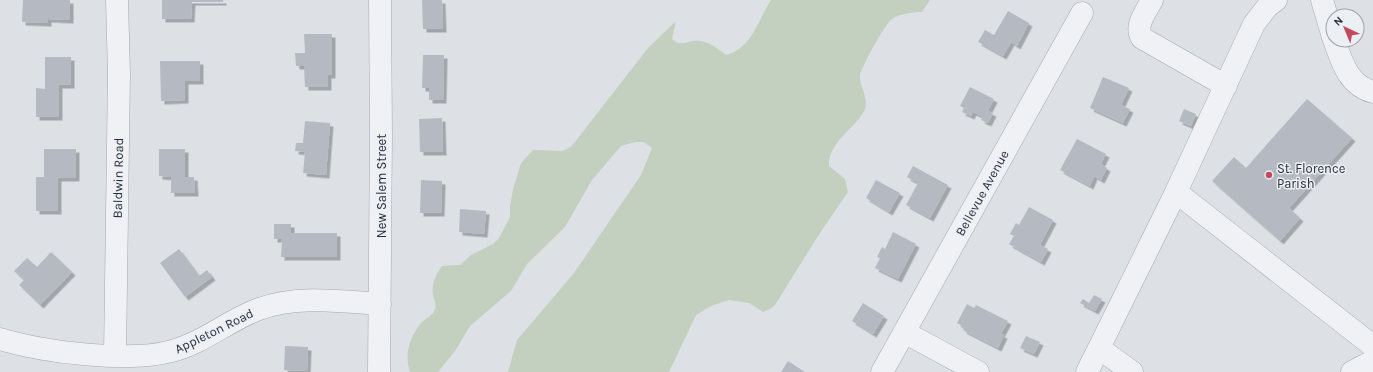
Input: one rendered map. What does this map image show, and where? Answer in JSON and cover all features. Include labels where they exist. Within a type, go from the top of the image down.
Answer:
[{"type":"street","name":"Baldwin Road","points":[[115,355],[119,74],[117,0]]},
{"type":"street","name":"New Salem Street","points":[[379,372],[380,0]]},
{"type":"street","points":[[1152,0],[1139,25],[1139,34],[1142,38],[1226,86]]},
{"type":"street","points":[[1087,372],[1176,192],[1254,24],[1268,6],[1276,0]]},
{"type":"street","points":[[1322,0],[1325,10]]},
{"type":"street","name":"Bellevue Avenue","points":[[882,372],[1082,13]]},
{"type":"street","points":[[1337,48],[1343,65],[1351,79],[1359,86],[1373,92]]},
{"type":"street","points":[[1176,192],[1373,346]]},
{"type":"street","name":"Appleton Road","points":[[0,339],[46,350],[115,355],[158,354],[173,351],[188,345],[235,320],[259,309],[276,304],[311,300],[380,304]]},
{"type":"street","points":[[904,332],[978,372]]},
{"type":"street","points":[[1099,348],[1132,372]]},
{"type":"street","points":[[1352,372],[1373,361]]},
{"type":"green space","points":[[771,0],[930,0],[922,12],[914,12],[892,19],[884,29],[869,55],[860,75],[866,106],[860,118],[837,143],[830,158],[829,166],[845,179],[848,192],[818,236],[775,305],[763,312],[749,303],[729,300],[711,306],[696,315],[669,372],[508,372],[517,340],[574,273],[641,175],[652,148],[644,142],[635,142],[621,146],[592,180],[565,227],[527,264],[511,291],[470,326],[455,351],[438,372],[410,372],[408,365],[408,352],[411,340],[417,328],[434,312],[436,308],[433,295],[434,279],[442,266],[460,265],[471,255],[493,244],[499,238],[510,217],[513,189],[521,163],[533,150],[562,151],[571,147],[648,48],[676,21],[672,39],[676,42],[683,43],[697,40],[705,42],[714,46],[726,55],[735,51],[748,40]]},
{"type":"building","points":[[23,0],[70,0],[70,20],[48,19],[48,23],[22,22]]},
{"type":"building","points":[[162,0],[223,0],[223,2],[192,2],[191,19],[162,19]]},
{"type":"building","points":[[422,0],[442,0],[443,29],[423,29]]},
{"type":"building","points":[[1008,11],[1029,23],[1017,46],[1011,42],[1003,56],[978,42],[985,30],[994,35]]},
{"type":"building","points":[[304,34],[332,34],[332,75],[328,75],[328,87],[305,87],[304,66],[296,66],[295,53],[305,53]]},
{"type":"building","points":[[423,55],[444,55],[443,100],[429,100],[429,88],[422,88]]},
{"type":"building","points":[[45,57],[71,57],[71,85],[59,85],[59,117],[36,117],[36,88],[45,89]]},
{"type":"building","points":[[160,61],[200,61],[200,81],[185,81],[185,100],[161,101]]},
{"type":"building","points":[[1103,77],[1129,88],[1121,105],[1130,109],[1123,123],[1090,108]]},
{"type":"building","points":[[970,87],[994,99],[988,111],[993,113],[988,123],[981,120],[983,117],[973,112],[971,116],[962,112],[964,108],[960,106]]},
{"type":"building","name":"St. Florence Parish","points":[[1307,99],[1352,138],[1289,208],[1300,218],[1280,241],[1212,181],[1234,157],[1246,168]]},
{"type":"building","points":[[1184,109],[1196,114],[1191,126],[1179,121]]},
{"type":"building","points":[[442,118],[443,152],[420,152],[419,119]]},
{"type":"building","points":[[305,121],[330,123],[326,175],[303,173],[305,152],[295,151],[296,143],[303,143]]},
{"type":"building","points":[[1077,139],[1106,154],[1101,164],[1107,168],[1101,180],[1094,176],[1090,186],[1060,170]]},
{"type":"building","points":[[44,149],[76,149],[76,178],[58,178],[58,211],[36,211],[36,177],[44,177]]},
{"type":"building","points":[[159,149],[185,149],[185,177],[194,177],[195,193],[171,193],[171,177],[159,176]]},
{"type":"building","points":[[913,166],[948,185],[930,218],[906,205],[918,183],[907,177]]},
{"type":"building","points":[[421,180],[442,181],[441,213],[420,213]]},
{"type":"building","points":[[876,180],[900,193],[889,212],[866,198]]},
{"type":"building","points":[[1029,207],[1053,220],[1040,245],[1048,249],[1041,262],[1009,244],[1014,236],[1010,234],[1016,223],[1019,225]]},
{"type":"building","points":[[460,209],[486,211],[484,234],[459,232]]},
{"type":"building","points":[[274,224],[291,224],[291,233],[337,233],[337,257],[281,257],[282,239],[274,239]]},
{"type":"building","points":[[893,232],[916,244],[898,279],[875,268],[880,258],[877,257],[882,247],[885,249]]},
{"type":"building","points":[[179,249],[199,276],[207,270],[212,277],[185,297],[160,263]]},
{"type":"building","points":[[51,252],[72,272],[40,305],[19,285],[24,280],[14,271],[27,258],[37,267]]},
{"type":"building","points":[[1094,295],[1102,299],[1095,311],[1080,303],[1083,299],[1089,303]]},
{"type":"building","points":[[863,303],[884,316],[873,334],[852,321]]},
{"type":"building","points":[[967,304],[974,308],[976,305],[1008,321],[1001,334],[1004,335],[998,348],[963,330],[964,327],[957,323]]},
{"type":"building","points":[[1026,336],[1040,342],[1034,354],[1020,348]]},
{"type":"building","points":[[285,346],[308,347],[307,371],[284,370]]},
{"type":"building","points":[[788,361],[805,372],[781,372]]},
{"type":"place","name":"St. Florence Parish","points":[[1269,175]]}]
